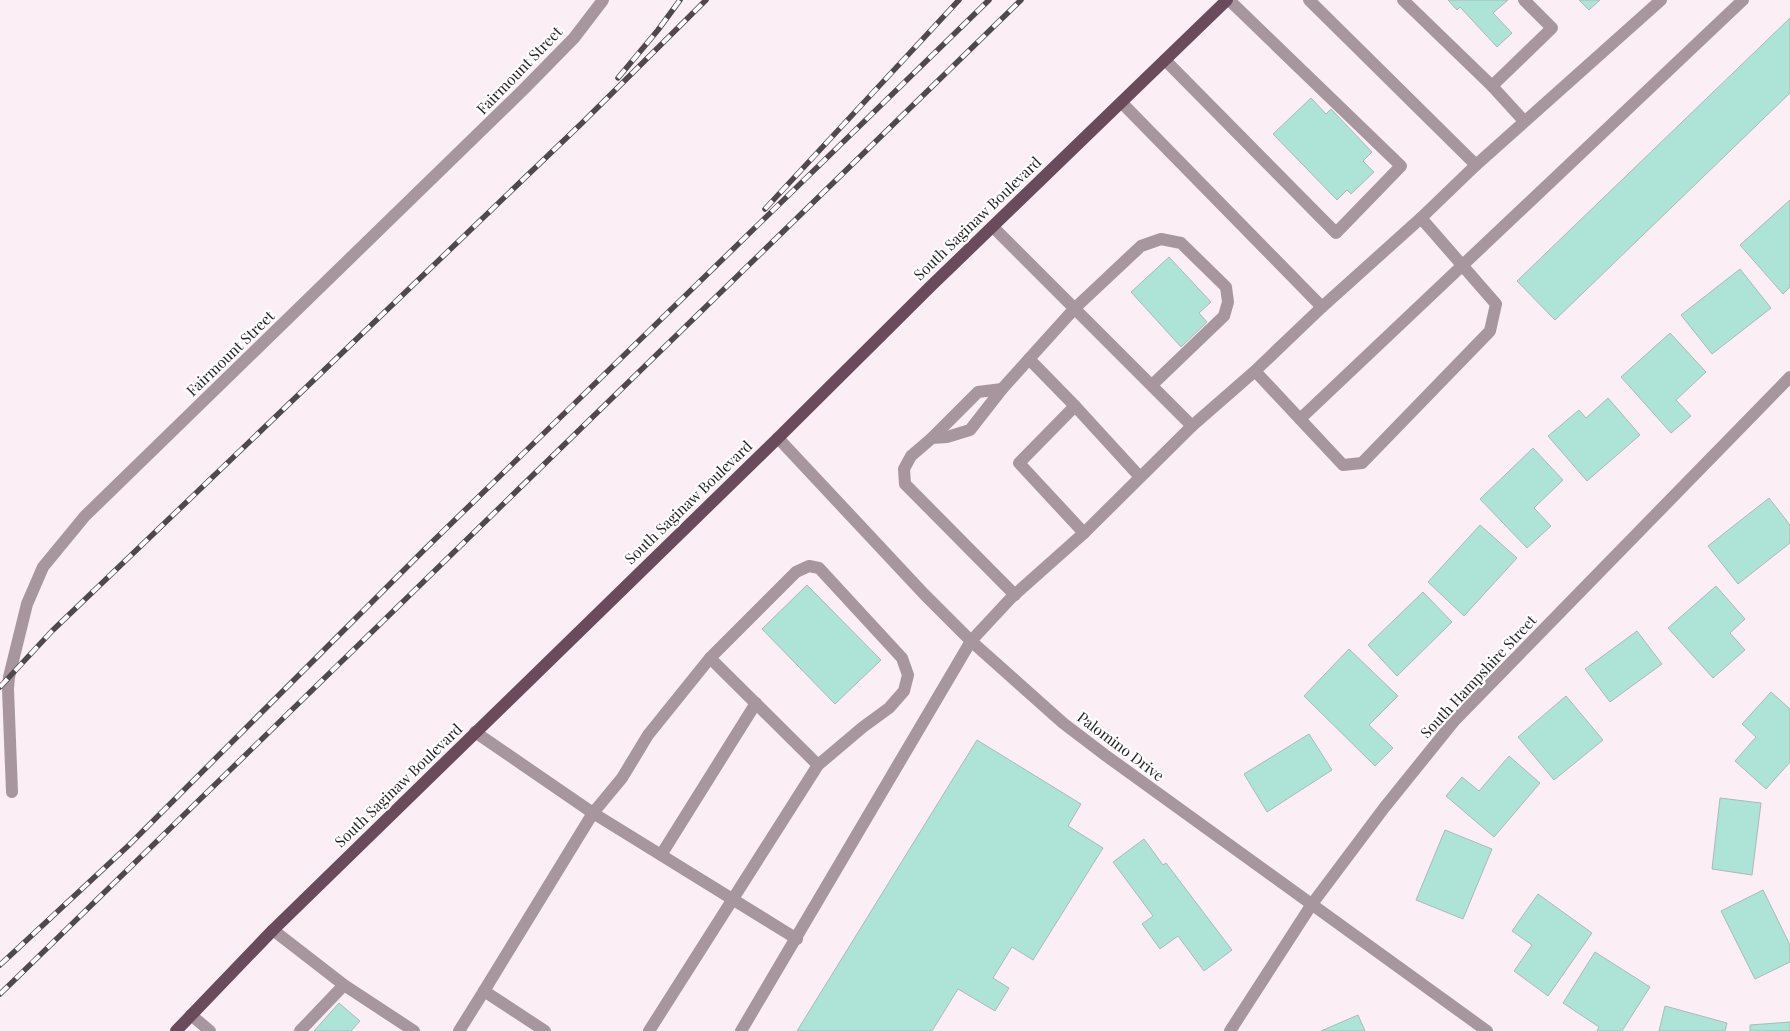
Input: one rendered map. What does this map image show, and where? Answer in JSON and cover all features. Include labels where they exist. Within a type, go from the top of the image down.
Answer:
[{"type":"main road","name":"South Saginaw Boulevard","points":[[176,1031],[273,930],[475,732],[778,438],[931,286],[1228,0]]},
{"type":"street","name":"Fairmount Street","points":[[12,792],[9,677],[27,604],[43,567],[85,516],[523,90],[574,38],[603,0]]},
{"type":"street","points":[[1165,60],[1336,233],[1401,166],[1228,0]]},
{"type":"street","points":[[1309,0],[1476,165]]},
{"type":"street","points":[[1403,0],[1492,86],[1524,121]]},
{"type":"street","points":[[1492,86],[1552,28],[1524,0]]},
{"type":"street","points":[[741,1031],[797,939],[971,641],[1015,594],[1084,533],[1192,426],[1256,371],[1322,307],[1421,218],[1476,165],[1660,0]]},
{"type":"street","points":[[1300,419],[1743,0]]},
{"type":"street","points":[[1122,102],[1322,307]]},
{"type":"street","points":[[1256,371],[1343,465],[1362,463],[1490,331],[1496,304],[1421,218]]},
{"type":"street","points":[[993,227],[1192,426]]},
{"type":"street","points":[[932,438],[947,437],[970,430],[1002,389],[1075,308],[1141,246],[1161,239],[1181,243],[1226,287],[1228,302],[1224,316],[1152,385]]},
{"type":"street","points":[[1029,360],[1075,406],[1140,477]]},
{"type":"street","name":"South Hampshire Street","points":[[1230,1031],[1312,904],[1384,808],[1455,720],[1790,377]]},
{"type":"street","points":[[1002,389],[978,392],[911,456],[904,469],[906,484],[1015,594]]},
{"type":"street","points":[[1075,406],[1019,463],[1084,533]]},
{"type":"street","name":"Palomino Drive","points":[[778,438],[924,594],[971,641],[1064,723],[1104,755],[1487,1031]]},
{"type":"street","points":[[459,1031],[592,813],[622,778],[648,735],[710,658],[796,572],[809,566],[819,568],[902,658],[908,675],[904,691],[889,708],[818,765],[649,1031]]},
{"type":"street","points":[[710,658],[818,765]]},
{"type":"street","points":[[661,855],[756,703]]},
{"type":"street","points":[[475,732],[592,813],[797,939]]},
{"type":"street","points":[[273,930],[344,985],[414,1031]]},
{"type":"street","points":[[300,1031],[344,985]]},
{"type":"street","points":[[484,991],[545,1031]]},
{"type":"street","points":[[190,1015],[210,1031]]},
{"type":"building","points":[[1448,0],[1508,0],[1493,13],[1512,33],[1497,47],[1460,7],[1457,10]]},
{"type":"building","points":[[1579,0],[1600,0],[1589,10]]},
{"type":"building","points":[[1790,18],[1790,93],[1555,320],[1517,281]]},
{"type":"building","points":[[1311,98],[1326,114],[1331,109],[1372,152],[1363,161],[1374,172],[1351,194],[1347,190],[1337,200],[1273,134]]},
{"type":"building","points":[[1790,200],[1790,287],[1783,294],[1740,245]]},
{"type":"building","points":[[1169,257],[1211,302],[1199,313],[1207,322],[1181,347],[1131,292]]},
{"type":"building","points":[[1740,269],[1771,308],[1712,354],[1681,315]]},
{"type":"building","points":[[1670,333],[1706,372],[1676,400],[1691,416],[1671,433],[1621,377]]},
{"type":"building","points":[[1608,398],[1640,435],[1587,481],[1548,436],[1579,410],[1586,418]]},
{"type":"building","points":[[1533,448],[1563,480],[1534,508],[1551,526],[1527,548],[1480,499]]},
{"type":"building","points":[[1769,498],[1790,525],[1790,543],[1738,584],[1708,546]]},
{"type":"building","points":[[1480,525],[1517,558],[1464,616],[1428,582]]},
{"type":"building","points":[[807,585],[881,660],[835,704],[762,629]]},
{"type":"building","points":[[1716,586],[1745,619],[1730,633],[1745,650],[1713,678],[1668,628]]},
{"type":"building","points":[[1423,592],[1452,622],[1397,676],[1368,645]]},
{"type":"building","points":[[1637,631],[1662,664],[1610,702],[1585,669]]},
{"type":"building","points":[[1349,649],[1398,696],[1369,725],[1393,748],[1375,766],[1304,696]]},
{"type":"building","points":[[1771,692],[1790,709],[1790,762],[1766,789],[1735,761],[1756,737],[1742,724]]},
{"type":"building","points":[[1566,696],[1603,740],[1554,780],[1518,737]]},
{"type":"building","points":[[1309,734],[1332,770],[1267,812],[1244,774]]},
{"type":"building","points":[[977,740],[1081,804],[1068,826],[1103,848],[1033,960],[1012,947],[993,978],[1009,988],[995,1011],[958,989],[932,1031],[797,1031]]},
{"type":"building","points":[[1509,756],[1540,783],[1494,837],[1446,796],[1462,777],[1479,791]]},
{"type":"building","points":[[1720,798],[1761,803],[1752,875],[1712,869]]},
{"type":"building","points":[[1445,830],[1492,849],[1463,919],[1416,900]]},
{"type":"building","points":[[1144,839],[1163,865],[1166,863],[1232,950],[1204,971],[1178,936],[1160,949],[1142,924],[1153,916],[1113,862]]},
{"type":"building","points":[[1763,890],[1790,945],[1790,962],[1755,979],[1721,911]]},
{"type":"building","points":[[1538,894],[1592,933],[1548,996],[1514,971],[1532,945],[1512,931]]},
{"type":"building","points":[[1595,952],[1650,987],[1622,1031],[1597,1031],[1599,1027],[1563,1003]]},
{"type":"building","points":[[339,1003],[360,1021],[351,1031],[314,1031]]},
{"type":"building","points":[[1665,1006],[1727,1023],[1725,1031],[1659,1031]]},
{"type":"building","points":[[1358,1015],[1365,1031],[1321,1031]]},
{"type":"building","points":[[1790,1022],[1790,1031],[1750,1031],[1750,1025]]},
{"type":"railway","points":[[618,78],[680,0]]},
{"type":"railway","points":[[0,687],[52,631],[582,123],[706,0]]},
{"type":"railway","points":[[765,209],[959,0]]},
{"type":"railway","points":[[0,965],[128,846],[424,550],[989,0]]},
{"type":"railway","points":[[0,994],[1021,0]]}]
